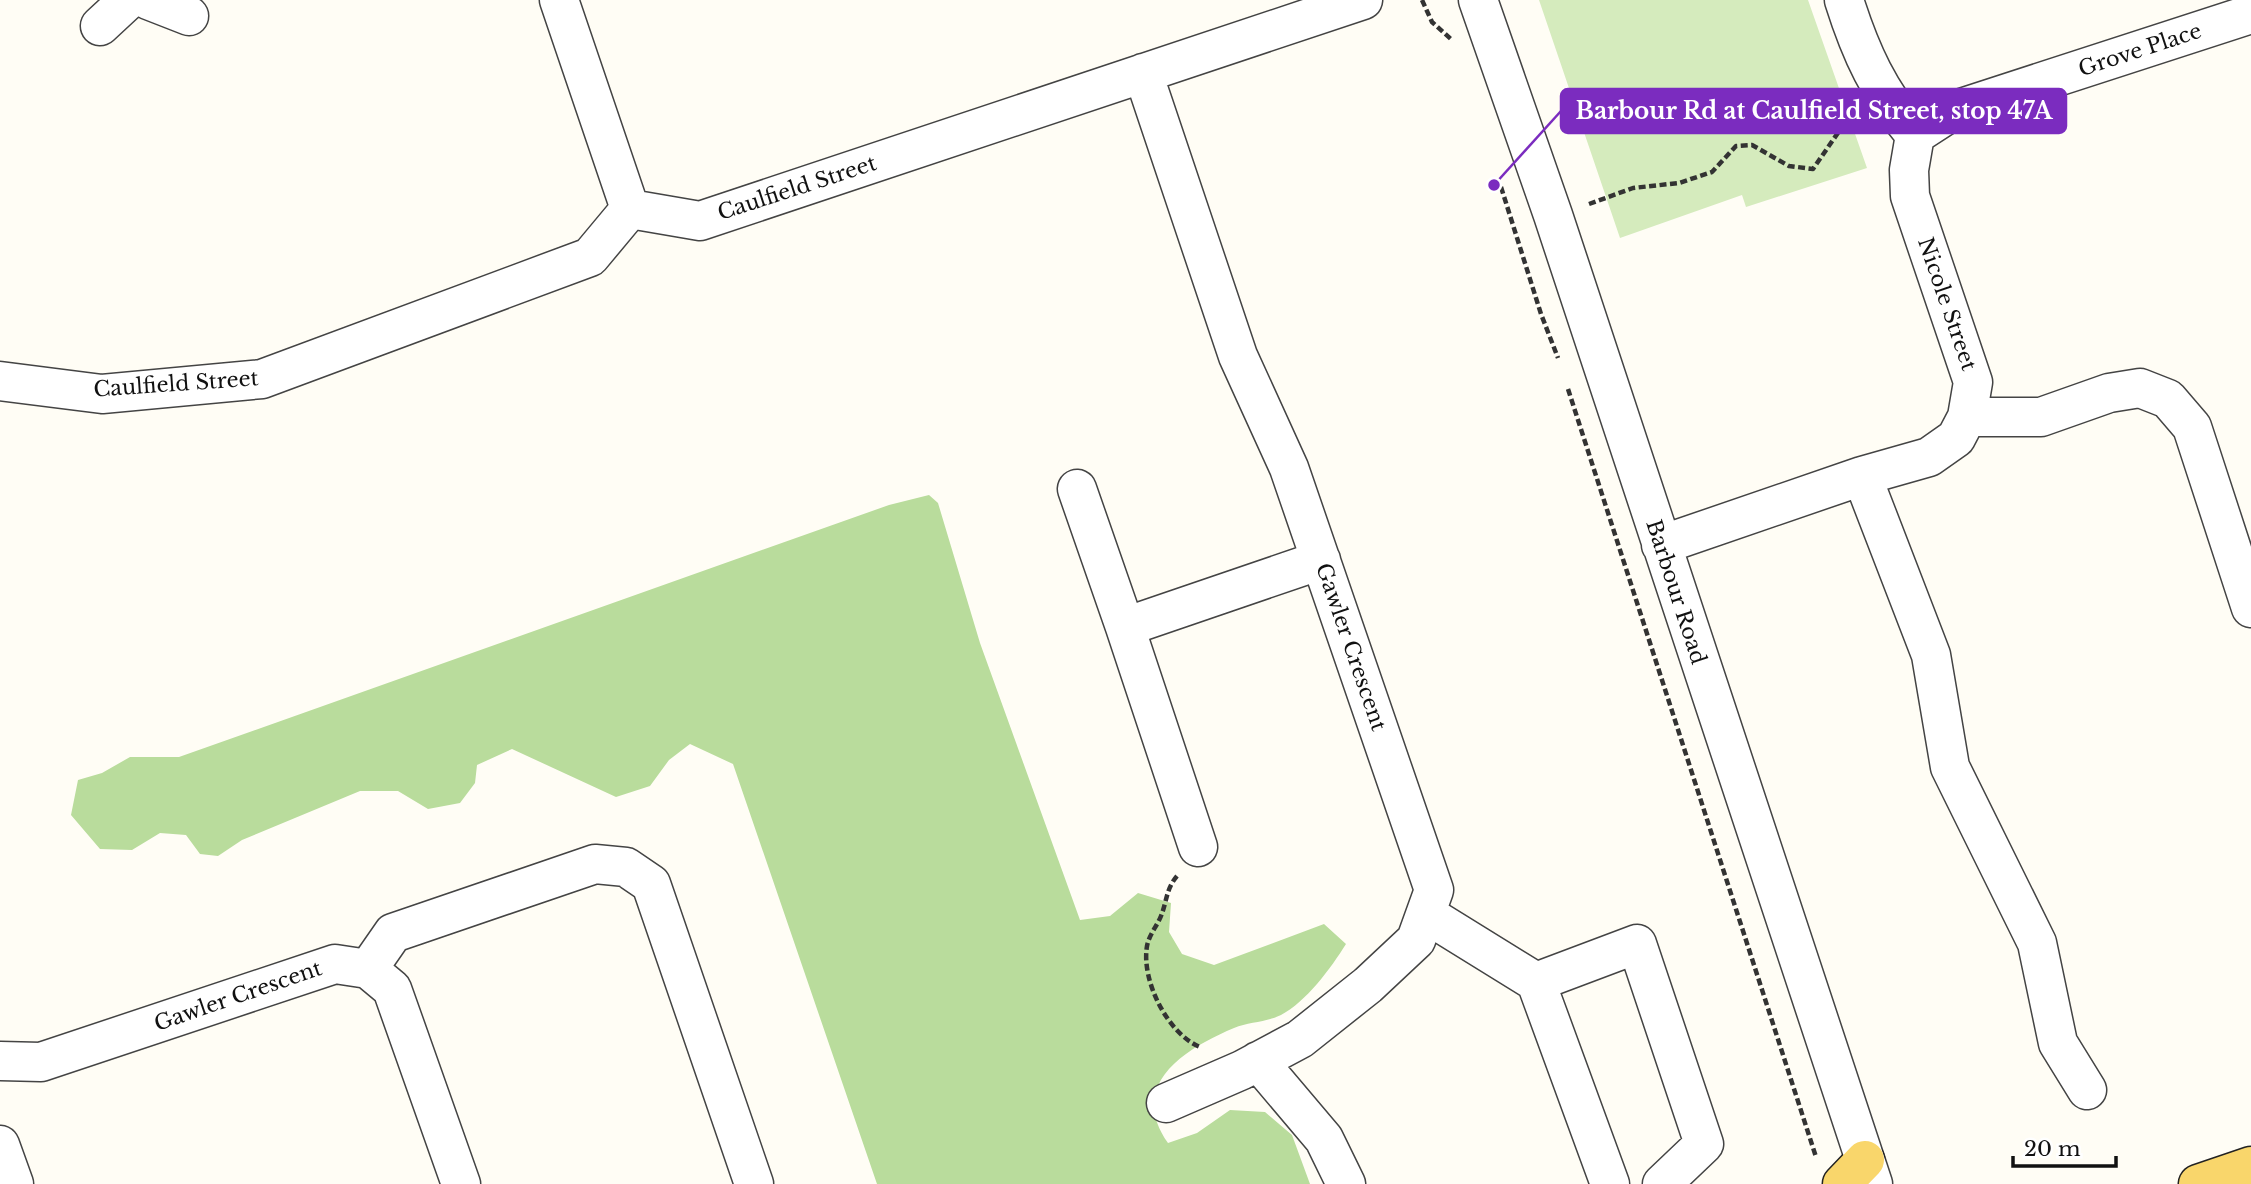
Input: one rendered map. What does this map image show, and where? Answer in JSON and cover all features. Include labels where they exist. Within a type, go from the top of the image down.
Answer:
[{"type":"main road","points":[[2198,1184],[2251,1166]]},
{"type":"street","points":[[100,26],[128,0]]},
{"type":"street","points":[[149,0],[189,16]]},
{"type":"street","points":[[559,0],[630,209]]},
{"type":"street","name":"Caulfield Street","points":[[0,381],[102,394],[262,379],[590,257],[630,209],[700,221],[1363,0]]},
{"type":"street","name":"Barbour Road","points":[[1479,0],[1661,545],[1849,1172]]},
{"type":"street","points":[[1844,0],[1856,37],[1887,101],[1915,135]]},
{"type":"street","name":"Grove Place","points":[[1915,135],[1952,111],[2251,14]]},
{"type":"street","name":"Gawler Crescent","points":[[1143,73],[1238,356],[1289,468],[1434,890],[1416,940],[1368,985],[1300,1039],[1166,1103]]},
{"type":"street","name":"Nicole Street","points":[[1661,545],[1862,476],[1929,457],[1956,438],[1967,417],[1973,382],[1910,196],[1909,170],[1915,135]]},
{"type":"street","points":[[1967,417],[2041,417],[2109,393],[2140,388],[2168,399],[2192,428],[2251,608]]},
{"type":"street","points":[[1862,476],[1931,655],[1950,767],[2036,943],[2058,1043],[2087,1090]]},
{"type":"street","points":[[1077,489],[1198,847]]},
{"type":"street","points":[[1125,627],[1321,560]]},
{"type":"street","points":[[461,1184],[392,989],[368,970],[394,933],[595,864],[626,867],[651,884],[754,1184]]},
{"type":"street","points":[[1426,914],[1536,982],[1610,1184]]},
{"type":"street","points":[[1536,982],[1637,944],[1704,1144],[1662,1184]]},
{"type":"street","name":"Gawler Crescent","points":[[0,1061],[41,1062],[335,964],[368,970]]},
{"type":"street","points":[[0,1061],[0,1079]]},
{"type":"street","points":[[1244,1068],[1324,1139],[1346,1184]]},
{"type":"street","points":[[0,1145],[14,1184]]},
{"type":"path","points":[[1422,0],[1432,22],[1455,42]]},
{"type":"path","points":[[1589,204],[1633,188],[1679,183],[1712,172],[1736,146],[1752,145],[1789,166],[1813,169],[1844,124],[1887,101]]},
{"type":"path","points":[[1497,176],[1541,314],[1559,359]]},
{"type":"path","points":[[1567,385],[1849,1172]]},
{"type":"path","points":[[1198,847],[1168,887],[1161,917],[1147,946],[1148,969],[1154,990],[1175,1028],[1185,1039],[1244,1068]]},
{"type":"green space","points":[[1539,0],[1808,0],[1867,168],[1746,207],[1742,195],[1620,238]]},
{"type":"green space","points":[[929,495],[938,503],[980,643],[1080,920],[1110,916],[1138,893],[1171,903],[1169,932],[1182,954],[1214,965],[1324,924],[1346,944],[1317,984],[1290,1009],[1276,1017],[1234,1028],[1180,1058],[1158,1087],[1154,1104],[1157,1122],[1168,1143],[1197,1133],[1230,1110],[1265,1112],[1292,1135],[1310,1184],[877,1184],[733,764],[690,744],[669,760],[650,786],[616,797],[512,749],[477,765],[475,783],[460,803],[428,809],[398,791],[360,791],[242,840],[218,856],[200,854],[186,835],[160,833],[132,850],[100,849],[71,815],[78,780],[102,773],[130,757],[179,757],[889,505]]},
{"type":"place","name":"Barbour Rd at Caulfield Street, stop 47A","points":[[1494,185]]}]
